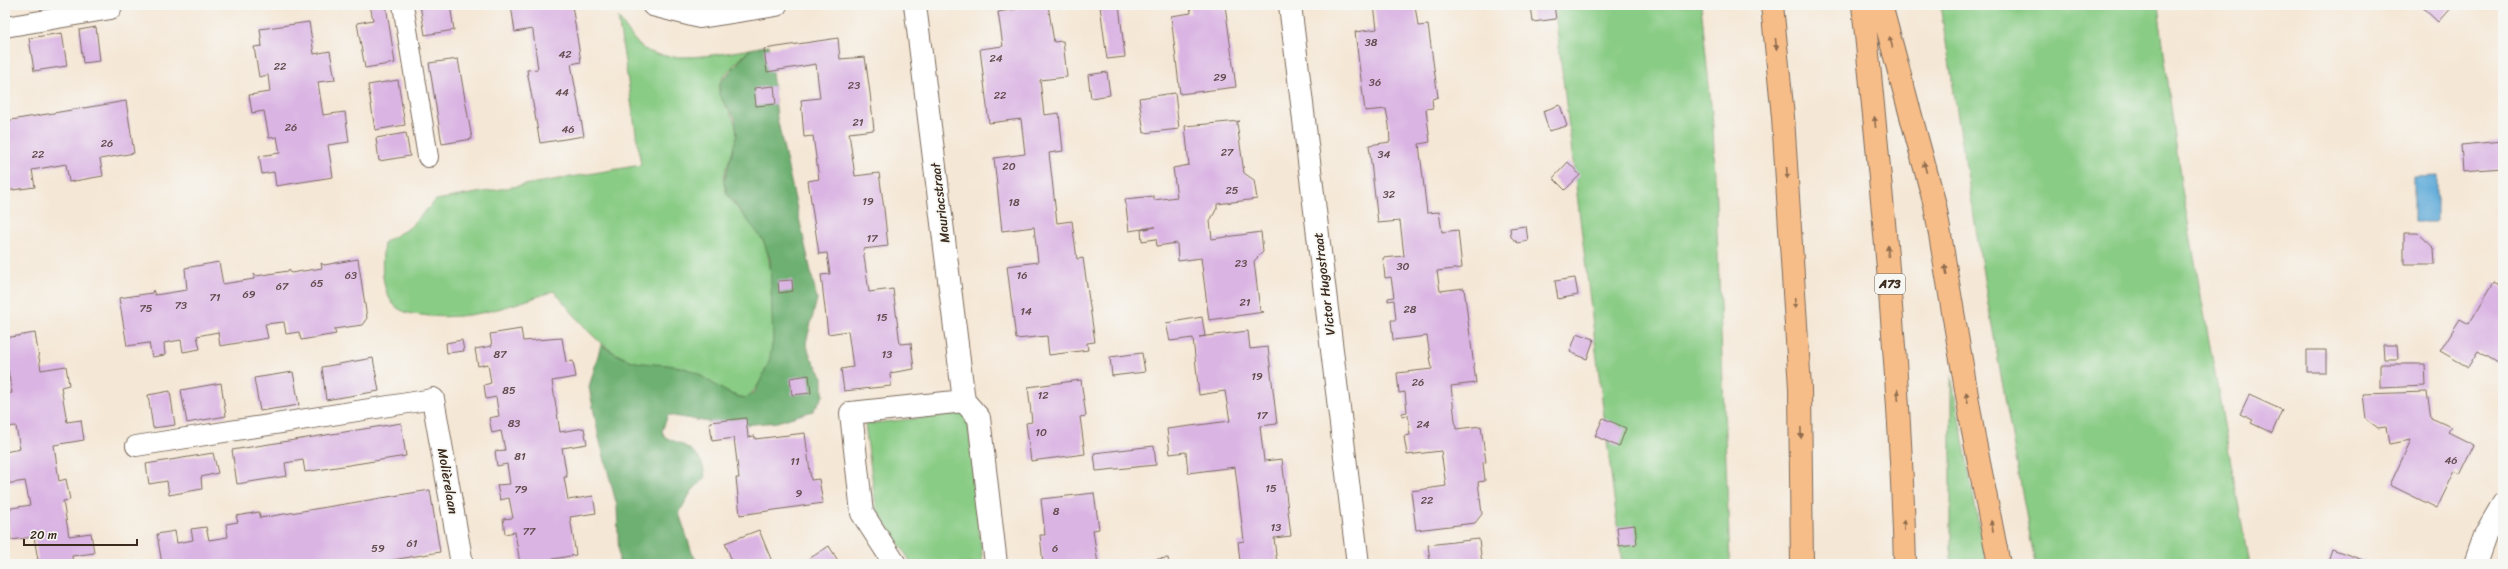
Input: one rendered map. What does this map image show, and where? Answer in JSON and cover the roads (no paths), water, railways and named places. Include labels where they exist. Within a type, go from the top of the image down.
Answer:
[{"type":"highway","points":[[1772,5],[1783,117],[1800,388],[1802,564]]},
{"type":"highway","name":"A73","points":[[1863,5],[1888,245],[1902,461],[1904,564]]},
{"type":"highway","points":[[1881,5],[1935,205],[1974,437],[1999,564]]},
{"type":"street","points":[[653,5],[700,17],[776,5]]},
{"type":"street","name":"Mauriacstraat","points":[[915,5],[964,401]]},
{"type":"street","name":"Victor Hugostraat","points":[[1290,5],[1358,564]]},
{"type":"street","name":"Molièrelaan","points":[[433,399],[462,564]]},
{"type":"street","points":[[895,564],[862,513],[851,414],[964,401],[978,418],[996,564]]},
{"type":"street","points":[[2476,564],[2486,533],[2503,504]]},
{"type":"lane","points":[[403,5],[428,157]]},
{"type":"lane","points":[[5,27],[111,9]]},
{"type":"lane","points":[[136,446],[433,399]]},
{"type":"water","points":[[2437,175],[2437,222],[2414,222],[2414,176]]}]
